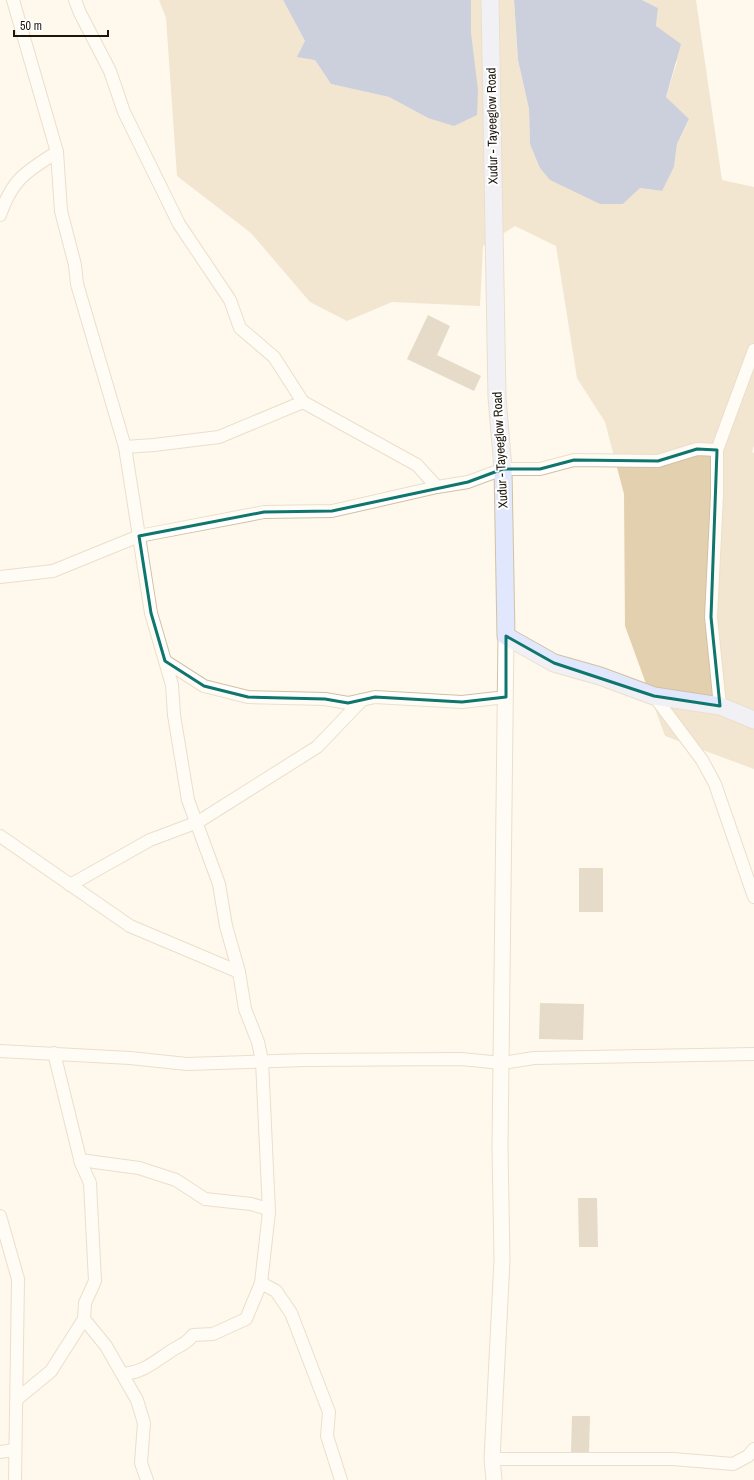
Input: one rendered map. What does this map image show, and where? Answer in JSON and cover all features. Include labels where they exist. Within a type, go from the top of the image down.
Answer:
[{"type":"main road","name":"Xudur - Tayeeglow Road","points":[[490,0],[497,397],[503,469],[506,636]]},
{"type":"main road","points":[[506,636],[554,663],[600,676],[654,696],[720,706],[754,720]]},
{"type":"street","points":[[13,0],[57,152],[62,211],[75,265],[77,284],[125,447],[151,612],[172,684],[174,715],[188,800],[198,822],[220,884],[226,926],[239,972],[245,1009],[258,1042],[262,1061],[268,1209],[261,1283],[246,1319],[213,1334],[193,1335],[188,1343],[169,1352],[150,1367],[124,1374]]},
{"type":"street","points":[[75,0],[80,13],[110,71],[124,112],[180,224],[230,300],[240,328],[274,357],[303,402],[417,465],[437,487]]},
{"type":"street","points":[[0,215],[13,186],[28,170],[57,152]]},
{"type":"street","points":[[720,706],[711,617],[717,496],[717,450],[754,350]]},
{"type":"street","points":[[125,447],[219,437],[303,402]]},
{"type":"street","points":[[0,577],[53,571],[139,536],[264,512],[332,511],[437,487],[468,482],[503,469],[540,469],[574,460],[658,462],[697,449],[717,450]]},
{"type":"street","points":[[494,1480],[492,1459],[502,1260],[500,1148],[506,636]]},
{"type":"street","points":[[165,661],[204,686],[248,697],[325,699],[348,703],[375,697],[462,702],[506,697]]},
{"type":"street","points":[[654,696],[702,760],[715,784],[754,896]]},
{"type":"street","points":[[70,885],[150,840],[198,822],[317,746],[362,700]]},
{"type":"street","points":[[0,836],[130,926],[239,972]]},
{"type":"street","points":[[0,1051],[54,1053],[187,1064],[262,1061],[461,1059],[502,1063],[534,1058],[754,1054]]},
{"type":"street","points":[[17,1399],[51,1371],[84,1319],[85,1303],[95,1281],[96,1268],[90,1184],[80,1160],[54,1053]]},
{"type":"street","points":[[80,1160],[139,1168],[176,1180],[205,1199],[251,1204],[268,1209]]},
{"type":"street","points":[[0,1216],[18,1279],[17,1399],[14,1450],[15,1480]]},
{"type":"street","points":[[261,1283],[276,1291],[291,1313],[329,1412],[327,1436],[341,1480]]},
{"type":"street","points":[[84,1319],[106,1346],[124,1374],[137,1400],[144,1423],[141,1463],[147,1480]]},
{"type":"street","points":[[492,1459],[673,1459],[733,1464],[748,1456],[754,1449]]},
{"type":"street","points":[[0,1452],[14,1450]]},
{"type":"highlighted area","points":[[697,449],[717,450],[711,617],[720,706],[654,696],[554,663],[506,636],[506,697],[462,702],[375,697],[348,703],[325,699],[248,697],[204,686],[165,661],[151,613],[139,536],[264,512],[332,511],[468,482],[503,469],[540,469],[574,460],[658,461]]},
{"type":"shaded area","points":[[159,0],[283,0],[315,60],[331,84],[389,97],[428,118],[471,33],[471,0],[514,0],[518,60],[529,109],[530,144],[623,204],[640,188],[661,191],[674,167],[677,144],[689,120],[666,97],[677,62],[656,26],[658,8],[642,0],[696,0],[722,180],[754,187],[754,445],[752,452],[754,453],[754,769],[665,736],[625,626],[624,494],[605,422],[577,378],[556,246],[515,226],[483,246],[480,306],[392,302],[347,321],[310,302],[251,233],[177,176],[166,18]]},
{"type":"water","points":[[283,0],[471,0],[471,33],[478,90],[477,115],[454,126],[428,118],[389,97],[331,84],[315,60],[297,57],[305,41]]},
{"type":"water","points":[[514,0],[642,0],[658,8],[656,26],[681,44],[666,97],[689,119],[677,144],[674,167],[662,191],[640,188],[623,204],[600,204],[550,180],[540,168],[530,144],[529,109],[518,60]]},
{"type":"building","points":[[428,315],[450,326],[437,355],[481,376],[474,391],[407,359]]},
{"type":"building","points":[[579,868],[603,868],[603,912],[579,912]]},
{"type":"building","points":[[540,1003],[584,1004],[583,1040],[539,1039]]},
{"type":"building","points":[[578,1198],[597,1198],[598,1247],[579,1247]]},
{"type":"building","points":[[572,1416],[590,1416],[589,1452],[571,1452]]}]
